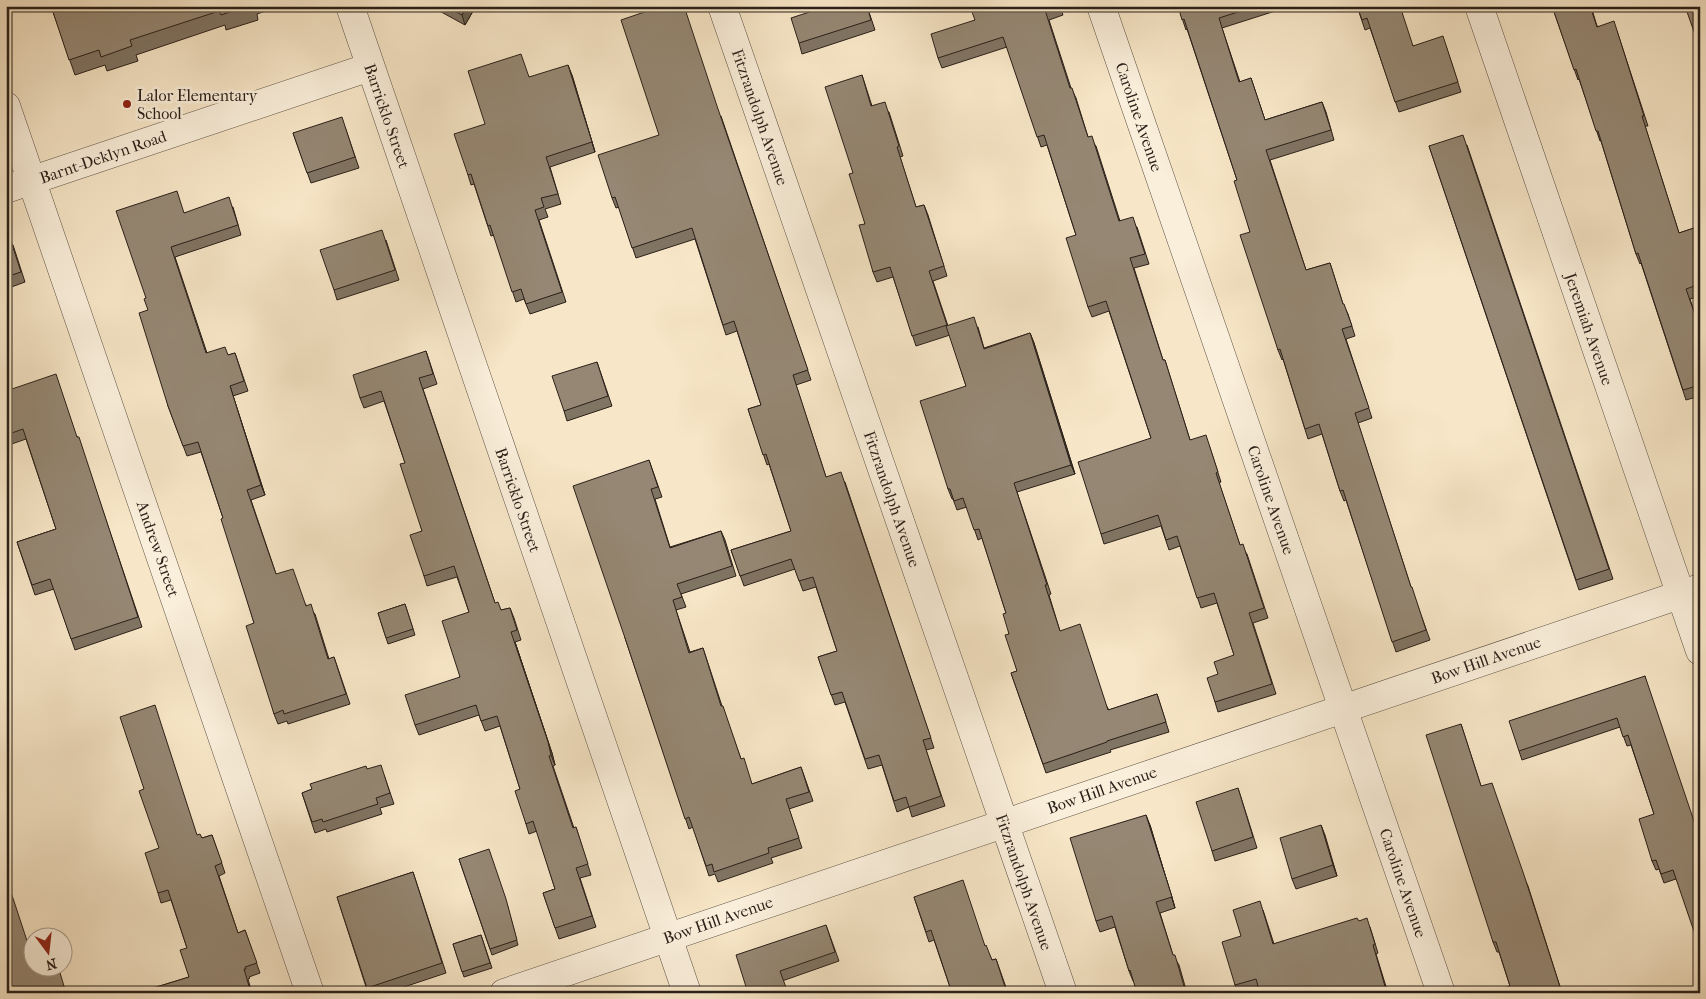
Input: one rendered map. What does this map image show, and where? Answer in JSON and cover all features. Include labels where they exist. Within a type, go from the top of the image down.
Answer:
[{"type":"street","name":"Barricklo Street","points":[[350,6],[687,993]]},
{"type":"street","name":"Fitzrandolph Avenue","points":[[722,6],[1063,993]]},
{"type":"street","name":"Caroline Avenue","points":[[1102,6],[1441,993]]},
{"type":"street","name":"Jeremiah Avenue","points":[[1479,6],[1690,591],[1700,651]]},
{"type":"street","name":"Barnt-Deklyn Road","points":[[6,189],[370,67]]},
{"type":"street","name":"Andrew Street","points":[[6,106],[310,993]]},
{"type":"street","name":"Bow Hill Avenue","points":[[504,993],[1690,591]]},
{"type":"building","points":[[51,6],[248,6],[221,15],[219,11],[130,40],[132,46],[101,57],[99,50],[69,60]]},
{"type":"building","points":[[445,6],[466,6],[462,15]]},
{"type":"building","points":[[662,6],[684,6],[808,370],[793,375],[826,477],[841,472],[931,738],[923,740],[941,796],[909,807],[906,797],[894,801],[879,755],[865,759],[842,692],[831,695],[818,657],[837,651],[813,577],[799,581],[791,559],[740,576],[731,550],[791,531],[766,454],[763,455],[748,409],[761,405],[734,321],[723,325],[692,228],[632,248],[615,197],[612,198],[598,155],[659,135],[621,20]]},
{"type":"building","points":[[828,6],[867,6],[871,20],[799,43],[791,18]]},
{"type":"building","points":[[977,6],[1057,6],[1045,10],[1088,137],[1092,136],[1119,221],[1133,217],[1145,254],[1130,258],[1190,440],[1206,435],[1218,472],[1216,473],[1240,545],[1243,544],[1264,608],[1249,613],[1272,684],[1215,702],[1207,678],[1218,674],[1214,662],[1234,655],[1214,593],[1197,598],[1177,536],[1166,540],[1158,515],[1101,534],[1078,462],[1151,438],[1106,301],[1088,307],[1066,238],[1076,235],[1044,135],[1037,137],[1003,37],[938,58],[931,34],[975,20],[972,12],[978,10]]},
{"type":"building","points":[[1178,6],[1257,6],[1219,18],[1239,82],[1251,78],[1265,120],[1322,102],[1331,130],[1266,150],[1306,270],[1330,263],[1352,326],[1342,329],[1369,408],[1355,413],[1426,630],[1392,642],[1343,490],[1340,491],[1319,424],[1305,429],[1280,349],[1278,350],[1240,235],[1250,232],[1234,181],[1237,180],[1184,19],[1182,20]]},
{"type":"building","points":[[1357,6],[1400,6],[1413,46],[1443,36],[1458,82],[1395,102],[1367,18],[1362,20]]},
{"type":"building","points":[[1552,6],[1590,6],[1597,27],[1614,21],[1679,233],[1700,226],[1700,284],[1686,289],[1700,329],[1700,385],[1683,390],[1638,253],[1636,254],[1598,131],[1596,131],[1576,69],[1574,70]]},
{"type":"building","points":[[1685,6],[1700,6],[1700,49]]},
{"type":"building","points":[[521,54],[529,77],[568,65],[592,142],[546,157],[558,194],[541,198],[544,207],[535,210],[562,292],[526,304],[521,289],[512,292],[490,225],[488,226],[471,174],[468,175],[454,134],[485,124],[468,71]]},
{"type":"building","points":[[862,75],[871,106],[885,102],[916,207],[924,205],[944,266],[929,271],[947,325],[912,336],[890,267],[873,272],[859,225],[865,224],[849,174],[853,173],[825,87]]},
{"type":"building","points":[[342,117],[355,157],[307,173],[293,133]]},
{"type":"building","points":[[1463,135],[1609,569],[1576,580],[1429,146]]},
{"type":"building","points":[[177,191],[184,213],[229,197],[238,225],[171,247],[206,353],[225,347],[228,355],[235,353],[244,381],[230,386],[261,485],[247,490],[276,574],[293,569],[306,606],[311,604],[328,659],[334,657],[346,694],[284,714],[283,710],[274,714],[246,626],[254,623],[198,442],[183,446],[168,406],[139,313],[148,310],[144,299],[146,298],[116,211]]},
{"type":"building","points":[[382,230],[395,270],[334,290],[320,250]]},
{"type":"building","points":[[9,235],[21,272],[6,277],[6,236]]},
{"type":"building","points":[[974,317],[984,349],[1030,333],[1071,465],[1014,483],[1060,631],[1080,624],[1108,710],[1157,694],[1166,722],[1043,764],[1011,673],[1017,671],[1005,635],[1009,634],[1003,614],[1006,613],[979,529],[974,530],[963,498],[954,501],[950,489],[948,489],[920,401],[966,386],[946,326]]},
{"type":"building","points":[[426,351],[433,374],[419,378],[495,603],[498,602],[501,610],[510,608],[517,630],[511,632],[548,742],[551,755],[549,756],[573,828],[576,827],[588,864],[576,868],[592,916],[555,928],[543,893],[555,889],[533,821],[526,824],[515,791],[520,789],[497,716],[481,721],[476,705],[415,725],[405,695],[460,677],[442,621],[469,612],[454,566],[424,576],[410,535],[422,531],[400,464],[405,463],[381,391],[360,398],[353,375]]},
{"type":"building","points":[[597,362],[608,396],[564,411],[552,376]]},
{"type":"building","points":[[56,374],[77,437],[79,437],[138,617],[71,639],[50,579],[32,585],[17,542],[56,529],[23,429],[6,435],[6,391]]},
{"type":"building","points":[[649,460],[658,487],[651,489],[670,548],[721,531],[732,566],[677,584],[682,597],[673,600],[689,653],[703,648],[721,706],[723,706],[741,759],[744,758],[752,784],[801,767],[809,792],[786,799],[799,838],[768,848],[769,853],[714,872],[712,864],[706,866],[689,817],[685,819],[573,486]]},
{"type":"building","points":[[405,604],[413,629],[386,638],[378,613]]},
{"type":"building","points":[[1645,676],[1700,839],[1700,949],[1673,870],[1661,874],[1656,860],[1652,861],[1639,819],[1654,814],[1628,735],[1623,737],[1617,718],[1519,751],[1509,721]]},
{"type":"building","points":[[155,705],[197,835],[200,834],[202,838],[212,835],[222,863],[215,866],[238,933],[245,930],[257,963],[244,969],[251,993],[137,993],[189,977],[180,950],[187,948],[168,890],[158,893],[145,853],[159,848],[139,791],[144,789],[120,717]]},
{"type":"building","points":[[1461,724],[1481,786],[1492,783],[1562,993],[1499,993],[1499,990],[1510,986],[1496,942],[1493,942],[1426,735]]},
{"type":"building","points":[[381,765],[390,793],[376,798],[378,804],[323,822],[322,819],[312,822],[302,793],[312,789],[310,784],[366,766],[367,769]]},
{"type":"building","points":[[1238,788],[1253,837],[1212,851],[1196,802]]},
{"type":"building","points":[[1146,815],[1172,897],[1156,902],[1186,993],[1137,993],[1112,916],[1096,921],[1070,838]]},
{"type":"building","points":[[1321,825],[1333,865],[1292,879],[1280,838]]},
{"type":"building","points":[[489,849],[506,899],[517,940],[490,949],[459,859]]},
{"type":"building","points":[[413,872],[442,963],[367,988],[337,897]]},
{"type":"building","points":[[6,877],[22,926],[22,976],[61,976],[66,993],[8,993],[6,988]]},
{"type":"building","points":[[963,880],[985,946],[992,960],[996,959],[1007,993],[952,993],[931,930],[926,932],[914,897]]},
{"type":"building","points":[[1260,901],[1273,944],[1357,918],[1359,921],[1367,918],[1387,993],[1260,993],[1256,979],[1235,985],[1222,942],[1241,936],[1233,910]]},
{"type":"building","points":[[826,925],[835,952],[780,971],[788,993],[748,993],[736,955]]},
{"type":"building","points":[[481,935],[490,963],[462,972],[453,944]]},
{"type":"place","name":"Lalor Elementary School","points":[[127,104]]}]
